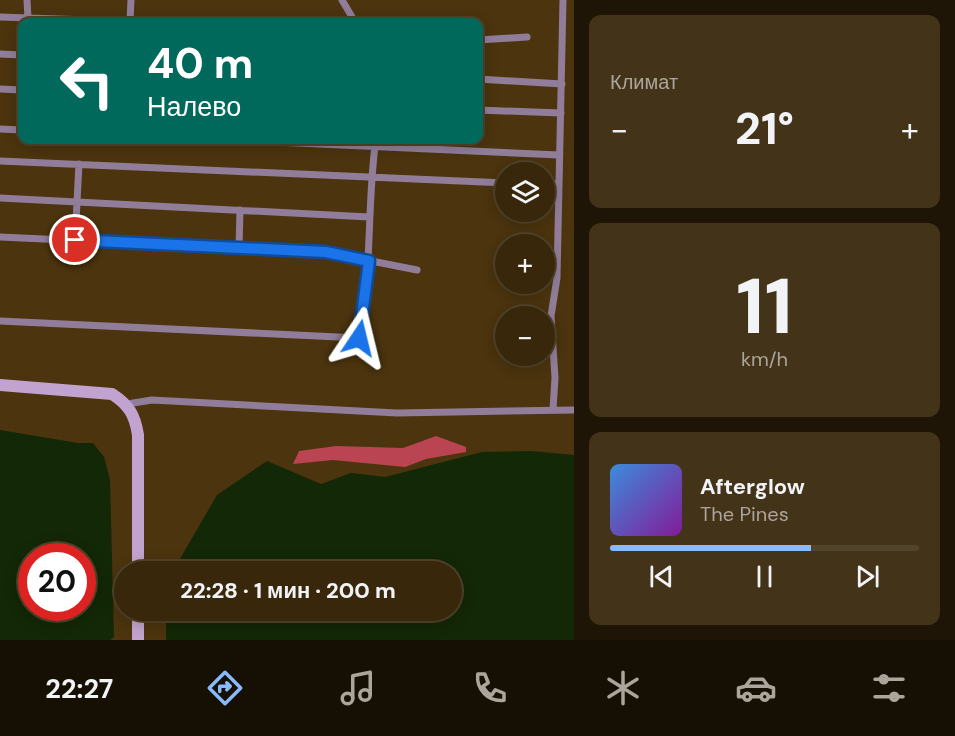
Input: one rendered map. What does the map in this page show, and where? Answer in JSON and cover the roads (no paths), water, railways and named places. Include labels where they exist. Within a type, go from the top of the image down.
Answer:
[{"type":"street","points":[[0,386],[84,390],[112,394],[127,404],[135,419],[138,435],[138,561]]},
{"type":"street","points":[[138,621],[138,640]]},
{"type":"lane","points":[[0,17],[28,18],[27,0]]},
{"type":"lane","points":[[130,18],[131,0]]},
{"type":"lane","points":[[342,0],[353,18]]},
{"type":"lane","points":[[554,409],[555,378],[551,316],[557,278],[563,0]]},
{"type":"lane","points":[[483,40],[527,37]]},
{"type":"lane","points":[[0,54],[18,55]]},
{"type":"lane","points":[[483,79],[562,84]]},
{"type":"lane","points":[[0,89],[18,90]]},
{"type":"lane","points":[[483,110],[561,113]]},
{"type":"lane","points":[[0,129],[18,130]]},
{"type":"lane","points":[[327,144],[559,155]]},
{"type":"lane","points":[[0,321],[359,338],[369,261],[371,178],[375,146]]},
{"type":"lane","points":[[0,160],[495,183]]},
{"type":"lane","points":[[75,240],[79,164]]},
{"type":"lane","points":[[0,198],[369,217]]},
{"type":"lane","points":[[239,248],[240,210]]},
{"type":"lane","points":[[0,237],[326,252],[417,270]]},
{"type":"lane","points":[[127,404],[152,400],[397,413],[574,410]]}]
